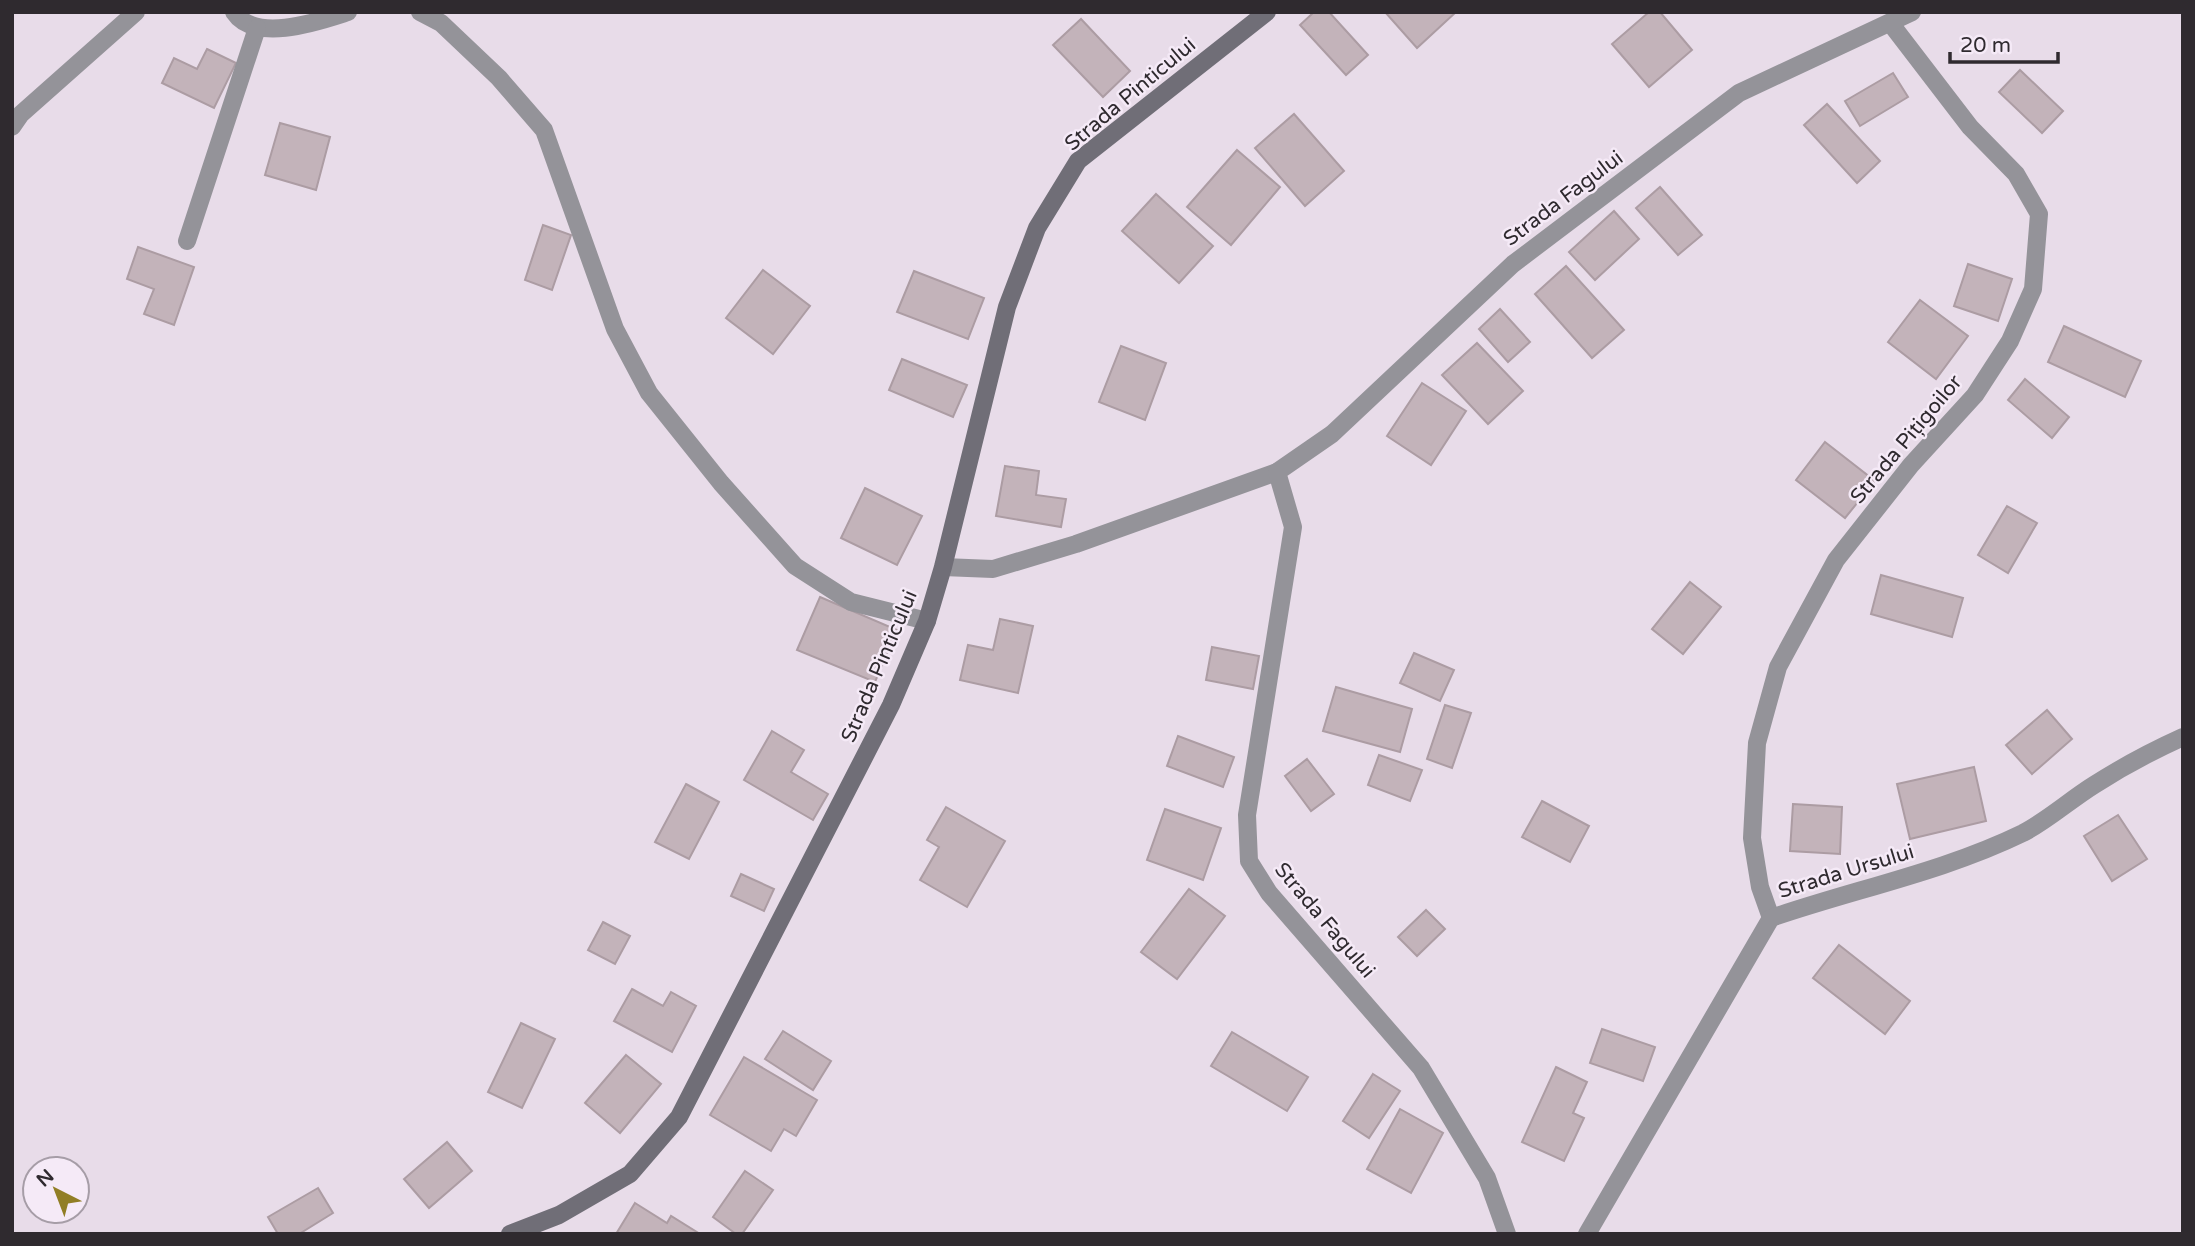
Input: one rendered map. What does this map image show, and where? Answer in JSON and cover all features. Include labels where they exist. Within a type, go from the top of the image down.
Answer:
[{"type":"main road","name":"Strada Pinticului","points":[[510,1234],[559,1215],[630,1174],[679,1117],[891,705],[927,621],[943,568],[1007,307],[1037,228],[1079,161],[1267,12]]},
{"type":"street","points":[[12,127],[21,114],[136,12]]},
{"type":"street","points":[[234,12],[236,17],[257,28],[306,26],[348,12]]},
{"type":"street","points":[[420,12],[441,23],[490,69],[544,130],[615,329],[649,393],[721,484],[795,566],[851,602],[927,621]]},
{"type":"street","name":"Strada Fagului","points":[[943,568],[993,569],[1076,544],[1277,472],[1332,434],[1513,264],[1739,93],[1912,12]]},
{"type":"street","name":"Strada Pițigoilor","points":[[1771,918],[1760,887],[1752,838],[1757,743],[1778,667],[1836,559],[1911,465],[1975,395],[2010,341],[2033,289],[2039,215],[2016,174],[1970,127],[1891,23]]},
{"type":"street","points":[[187,240],[257,28]]},
{"type":"street","name":"Strada Fagului","points":[[1277,472],[1293,527],[1247,815],[1250,862],[1269,893],[1420,1068],[1487,1178],[1507,1234]]},
{"type":"street","name":"Strada Ursului","points":[[1587,1234],[1771,918],[1814,903],[1888,884],[2025,832],[2094,785],[2154,750],[2183,737]]},
{"type":"building","points":[[1314,12],[1329,12],[1368,55],[1346,75],[1300,25]]},
{"type":"building","points":[[1385,12],[1456,12],[1417,48]]},
{"type":"building","points":[[1649,12],[1660,12],[1692,50],[1649,87],[1612,44]]},
{"type":"building","points":[[1081,19],[1130,71],[1103,97],[1053,45]]},
{"type":"building","points":[[207,49],[236,63],[214,108],[162,83],[174,58],[197,69]]},
{"type":"building","points":[[2020,70],[2063,111],[2042,133],[1999,92]]},
{"type":"building","points":[[1893,73],[1908,97],[1860,126],[1845,101]]},
{"type":"building","points":[[1827,104],[1880,161],[1857,183],[1804,125]]},
{"type":"building","points":[[1294,114],[1344,171],[1305,206],[1255,148]]},
{"type":"building","points":[[280,123],[330,137],[316,190],[265,175]]},
{"type":"building","points":[[1237,150],[1280,187],[1231,245],[1187,207]]},
{"type":"building","points":[[1660,187],[1702,235],[1678,255],[1636,208]]},
{"type":"building","points":[[1156,194],[1213,246],[1179,283],[1122,231]]},
{"type":"building","points":[[1614,211],[1639,239],[1595,280],[1569,252]]},
{"type":"building","points":[[543,225],[571,235],[552,290],[525,280]]},
{"type":"building","points":[[138,247],[194,267],[174,325],[144,314],[154,289],[127,279]]},
{"type":"building","points":[[1968,264],[2012,279],[1998,321],[1954,306]]},
{"type":"building","points":[[1566,266],[1624,330],[1592,358],[1535,294]]},
{"type":"building","points":[[763,270],[810,306],[773,354],[726,318]]},
{"type":"building","points":[[914,271],[984,298],[968,339],[897,312]]},
{"type":"building","points":[[1920,300],[1968,336],[1936,379],[1888,342]]},
{"type":"building","points":[[1500,309],[1530,342],[1508,362],[1479,329]]},
{"type":"building","points":[[2064,326],[2141,361],[2125,397],[2048,362]]},
{"type":"building","points":[[1477,343],[1523,391],[1488,424],[1442,375]]},
{"type":"building","points":[[1121,346],[1166,363],[1145,420],[1099,402]]},
{"type":"building","points":[[902,359],[967,385],[953,417],[889,390]]},
{"type":"building","points":[[2025,379],[2069,417],[2052,438],[2008,400]]},
{"type":"building","points":[[1422,383],[1466,411],[1431,465],[1387,436]]},
{"type":"building","points":[[1825,442],[1875,481],[1845,518],[1796,480]]},
{"type":"building","points":[[1005,466],[1039,471],[1036,495],[1066,499],[1061,527],[996,516]]},
{"type":"building","points":[[865,488],[922,516],[897,565],[841,538]]},
{"type":"building","points":[[2007,506],[2037,523],[2008,573],[1978,555]]},
{"type":"building","points":[[1881,575],[1963,598],[1952,637],[1871,614]]},
{"type":"building","points":[[1690,582],[1721,607],[1683,654],[1652,629]]},
{"type":"building","points":[[820,597],[897,630],[875,682],[797,650]]},
{"type":"building","points":[[1000,619],[1033,626],[1018,693],[960,680],[968,645],[993,650]]},
{"type":"building","points":[[1212,647],[1259,656],[1253,689],[1206,680]]},
{"type":"building","points":[[1414,653],[1454,670],[1440,701],[1400,683]]},
{"type":"building","points":[[1336,687],[1412,709],[1400,752],[1323,731]]},
{"type":"building","points":[[1445,705],[1471,713],[1452,768],[1427,759]]},
{"type":"building","points":[[2047,710],[2072,739],[2032,774],[2006,745]]},
{"type":"building","points":[[772,731],[804,750],[791,772],[828,794],[813,820],[744,780]]},
{"type":"building","points":[[1178,736],[1234,757],[1223,787],[1167,766]]},
{"type":"building","points":[[1379,755],[1422,770],[1410,801],[1368,785]]},
{"type":"building","points":[[1307,759],[1334,794],[1311,811],[1285,776]]},
{"type":"building","points":[[1974,767],[1986,821],[1910,839],[1897,784]]},
{"type":"building","points":[[686,784],[719,802],[689,859],[655,842]]},
{"type":"building","points":[[1542,801],[1589,826],[1570,862],[1522,837]]},
{"type":"building","points":[[1793,804],[1842,807],[1840,854],[1790,851]]},
{"type":"building","points":[[946,807],[1005,841],[967,907],[920,880],[939,847],[927,840]]},
{"type":"building","points":[[1165,809],[1221,828],[1203,880],[1147,860]]},
{"type":"building","points":[[2118,815],[2147,859],[2112,881],[2084,836]]},
{"type":"building","points":[[741,874],[774,889],[764,911],[731,896]]},
{"type":"building","points":[[1189,889],[1225,916],[1177,979],[1141,952]]},
{"type":"building","points":[[1426,910],[1445,929],[1417,956],[1398,937]]},
{"type":"building","points":[[603,922],[630,936],[615,964],[588,950]]},
{"type":"building","points":[[1839,945],[1910,1001],[1885,1034],[1813,978]]},
{"type":"building","points":[[632,989],[663,1006],[671,992],[696,1006],[672,1052],[614,1021]]},
{"type":"building","points":[[521,1023],[555,1039],[522,1108],[488,1092]]},
{"type":"building","points":[[1602,1029],[1655,1047],[1643,1081],[1590,1063]]},
{"type":"building","points":[[783,1031],[831,1061],[813,1090],[765,1059]]},
{"type":"building","points":[[1232,1032],[1308,1077],[1287,1111],[1211,1066]]},
{"type":"building","points":[[626,1055],[661,1084],[620,1133],[585,1103]]},
{"type":"building","points":[[744,1057],[817,1100],[796,1136],[784,1129],[771,1151],[710,1115]]},
{"type":"building","points":[[1556,1067],[1587,1082],[1573,1113],[1584,1118],[1564,1161],[1522,1142]]},
{"type":"building","points":[[1373,1074],[1400,1091],[1369,1138],[1343,1121]]},
{"type":"building","points":[[1400,1109],[1443,1133],[1411,1193],[1367,1169]]},
{"type":"building","points":[[447,1142],[472,1171],[429,1208],[404,1179]]},
{"type":"building","points":[[745,1171],[773,1190],[742,1234],[736,1234],[713,1217]]},
{"type":"building","points":[[318,1188],[333,1213],[299,1234],[278,1234],[268,1217]]},
{"type":"building","points":[[635,1203],[667,1223],[671,1216],[700,1234],[616,1234]]}]
